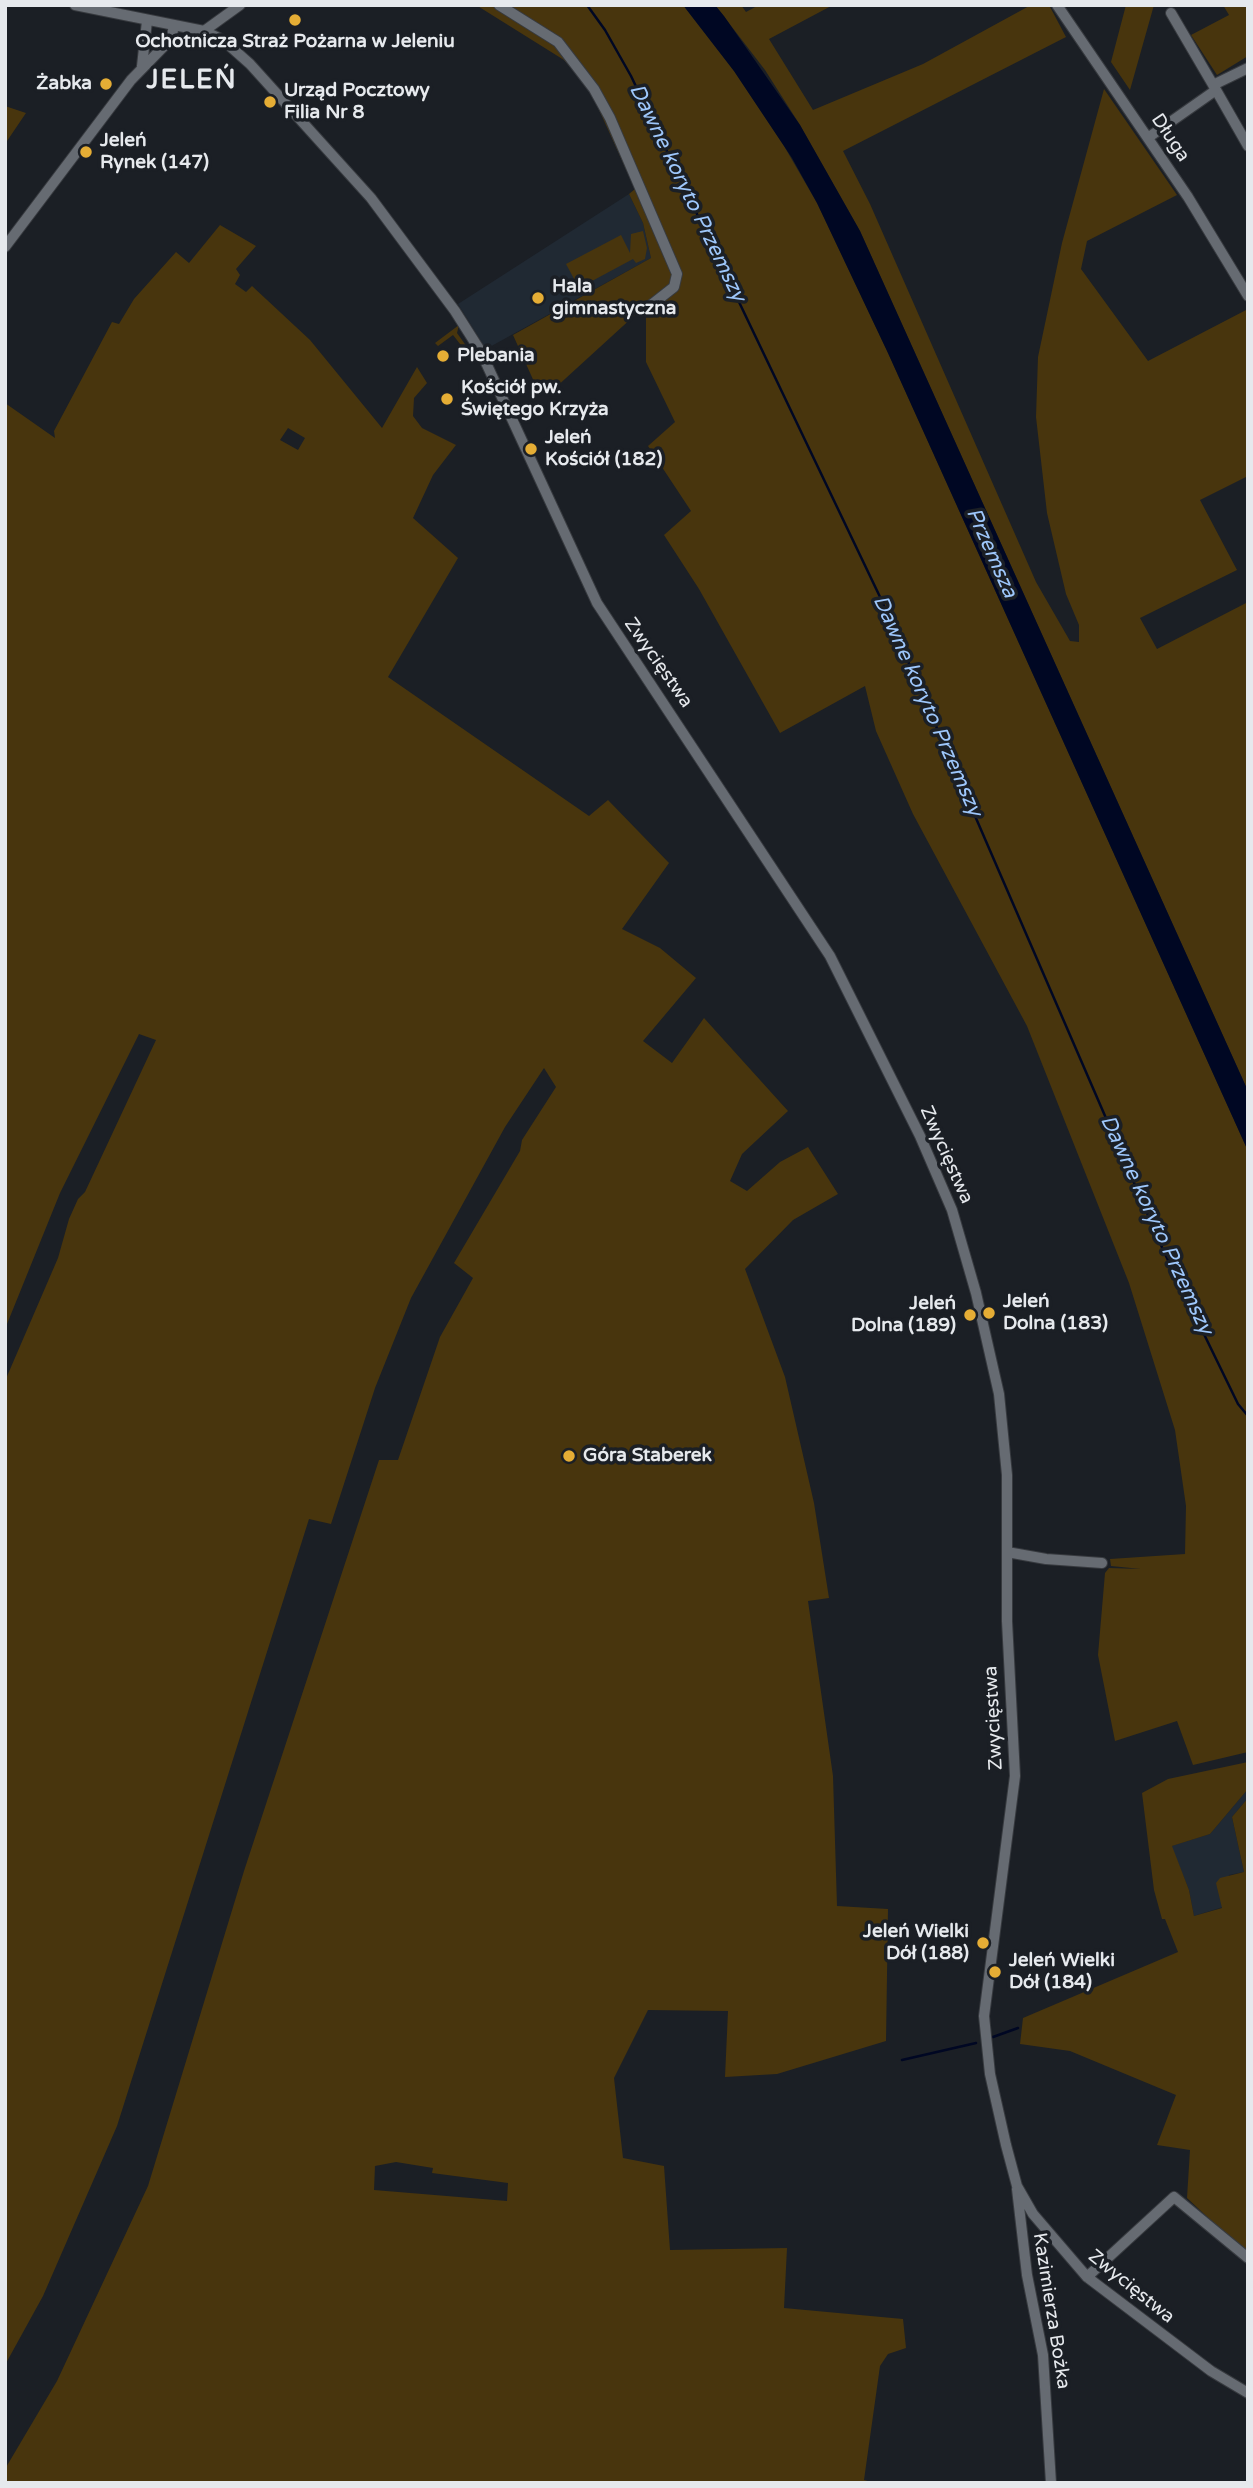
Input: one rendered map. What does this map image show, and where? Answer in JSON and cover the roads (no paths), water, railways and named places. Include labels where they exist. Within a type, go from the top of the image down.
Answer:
[{"type":"street","name":"Zwycięstwa","points":[[75,5],[130,11],[147,21],[204,32],[223,40],[250,64],[372,198],[455,311],[481,352],[603,612],[830,956],[941,1180],[968,1263],[999,1394],[1007,1475],[1015,1776],[984,2017],[990,2074],[1017,2186],[1053,2239],[1087,2277],[1200,2363],[1248,2393]]},
{"type":"street","points":[[204,32],[240,5]]},
{"type":"street","points":[[499,5],[558,42],[589,81],[610,118],[677,274],[674,287],[646,309]]},
{"type":"street","name":"Długa","points":[[1057,5],[1149,137],[1248,296]]},
{"type":"street","points":[[1171,13],[1248,146]]},
{"type":"street","points":[[141,69],[147,21]]},
{"type":"street","points":[[5,247],[141,69],[166,46],[174,26]]},
{"type":"street","points":[[1149,137],[1215,88],[1248,68]]},
{"type":"street","points":[[1007,1552],[1046,1559],[1102,1563]]},
{"type":"street","name":"Kazimierza Bożka","points":[[1017,2186],[1027,2275],[1043,2355],[1051,2483]]},
{"type":"street","points":[[1087,2277],[1174,2197],[1248,2258]]},
{"type":"water","name":"Przemsza","points":[[683,5],[715,5],[724,16],[800,125],[860,231],[1248,1091],[1248,1151],[888,353],[817,203],[792,158],[734,71]]},
{"type":"waterway","name":"Dawne koryto Przemszy","points":[[587,5],[605,30],[631,76],[881,599],[1164,1252],[1238,1404],[1248,1416]]},
{"type":"waterway","points":[[993,2037],[1018,2028]]},
{"type":"waterway","points":[[902,2060],[976,2043]]},
{"type":"place","name":"Ochotnicza Straż Pożarna w Jeleniu","points":[[295,20]]},
{"type":"place","name":"Żabka","points":[[106,84]]},
{"type":"place","name":"Urząd Pocztowy Filia Nr 8","points":[[270,102]]},
{"type":"place","name":"Jeleń Rynek (147)","points":[[86,152]]},
{"type":"place","name":"Hala gimnastyczna","points":[[538,298]]},
{"type":"place","name":"Plebania","points":[[443,356]]},
{"type":"place","name":"Kościół pw. Świętego Krzyża","points":[[447,399]]},
{"type":"place","name":"Jeleń Kościół (182)","points":[[531,449]]},
{"type":"place","name":"Jeleń Dolna (183)","points":[[989,1313]]},
{"type":"place","name":"Jeleń Dolna (189)","points":[[970,1315]]},
{"type":"place","name":"Góra Staberek","points":[[569,1456]]},
{"type":"place","name":"Jeleń Wielki Dół (188)","points":[[983,1943]]},
{"type":"place","name":"Jeleń Wielki Dół (184)","points":[[995,1972]]},
{"type":"district","name":"JELEŃ","points":[[192,81]]}]
